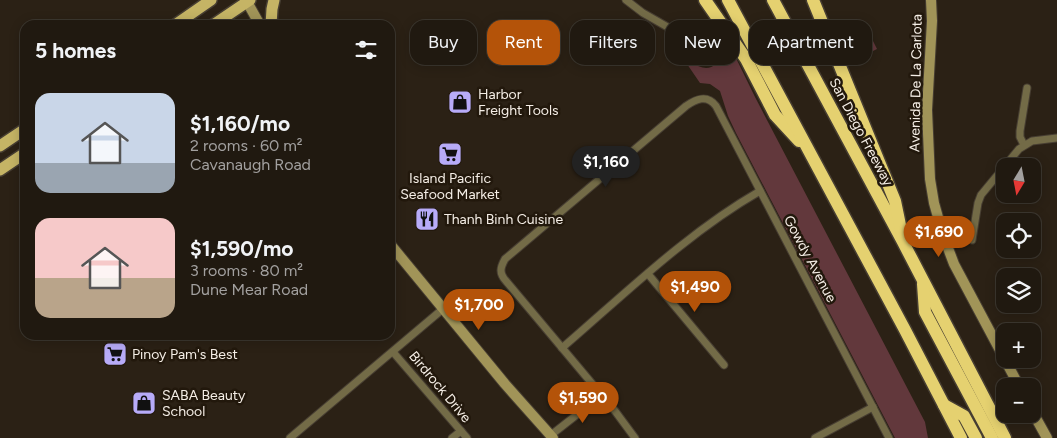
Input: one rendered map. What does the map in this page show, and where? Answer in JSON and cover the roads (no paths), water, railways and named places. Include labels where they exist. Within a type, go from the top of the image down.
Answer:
[{"type":"highway","points":[[706,0],[746,58],[776,115],[811,153]]},
{"type":"highway","points":[[728,0],[961,438]]},
{"type":"highway","name":"San Diego Freeway","points":[[773,0],[903,242],[1005,438]]},
{"type":"highway","points":[[813,0],[895,202],[903,242]]},
{"type":"highway","points":[[922,278],[925,312],[992,438]]},
{"type":"highway","points":[[944,404],[964,416],[976,438]]},
{"type":"main road","points":[[183,20],[211,0]]},
{"type":"main road","points":[[271,20],[274,0]]},
{"type":"main road","name":"Avenida De La Carlota","points":[[931,0],[932,20],[927,110],[930,179],[934,203],[954,264],[1015,378]]},
{"type":"main road","points":[[220,20],[247,1],[257,20]]},
{"type":"main road","points":[[0,146],[20,132]]},
{"type":"main road","points":[[0,150],[5,167],[20,156]]},
{"type":"main road","points":[[395,250],[505,384],[552,437]]},
{"type":"main road","points":[[1038,423],[1047,438]]},
{"type":"street","points":[[626,0],[643,13],[665,26]]},
{"type":"street","points":[[1024,145],[1020,137],[1020,131],[1027,88]]},
{"type":"street","name":"Gowdy Avenue","points":[[562,348],[501,275],[500,267],[505,259],[686,106],[694,100],[704,98],[712,100],[889,438]]},
{"type":"street","points":[[972,240],[981,195],[1024,145],[1032,141],[1057,138]]},
{"type":"street","points":[[635,438],[562,348],[709,222],[760,191]]},
{"type":"street","points":[[648,274],[724,365]]},
{"type":"street","points":[[290,438],[444,308]]},
{"type":"street","name":"Birdrock Drive","points":[[393,352],[467,438]]},
{"type":"street","points":[[552,437],[602,395]]},
{"type":"street","points":[[814,438],[873,407]]},
{"type":"street","points":[[452,438],[461,431]]},
{"type":"place","name":"Harbor Freight Tools","points":[[460,102]]},
{"type":"place","name":"Island Pacific Seafood Market","points":[[450,154]]},
{"type":"place","name":"Thanh Binh Cuisine","points":[[427,219]]},
{"type":"place","name":"Pinoy Pam's Best","points":[[115,354]]},
{"type":"place","name":"SABA Beauty School","points":[[144,403]]}]
